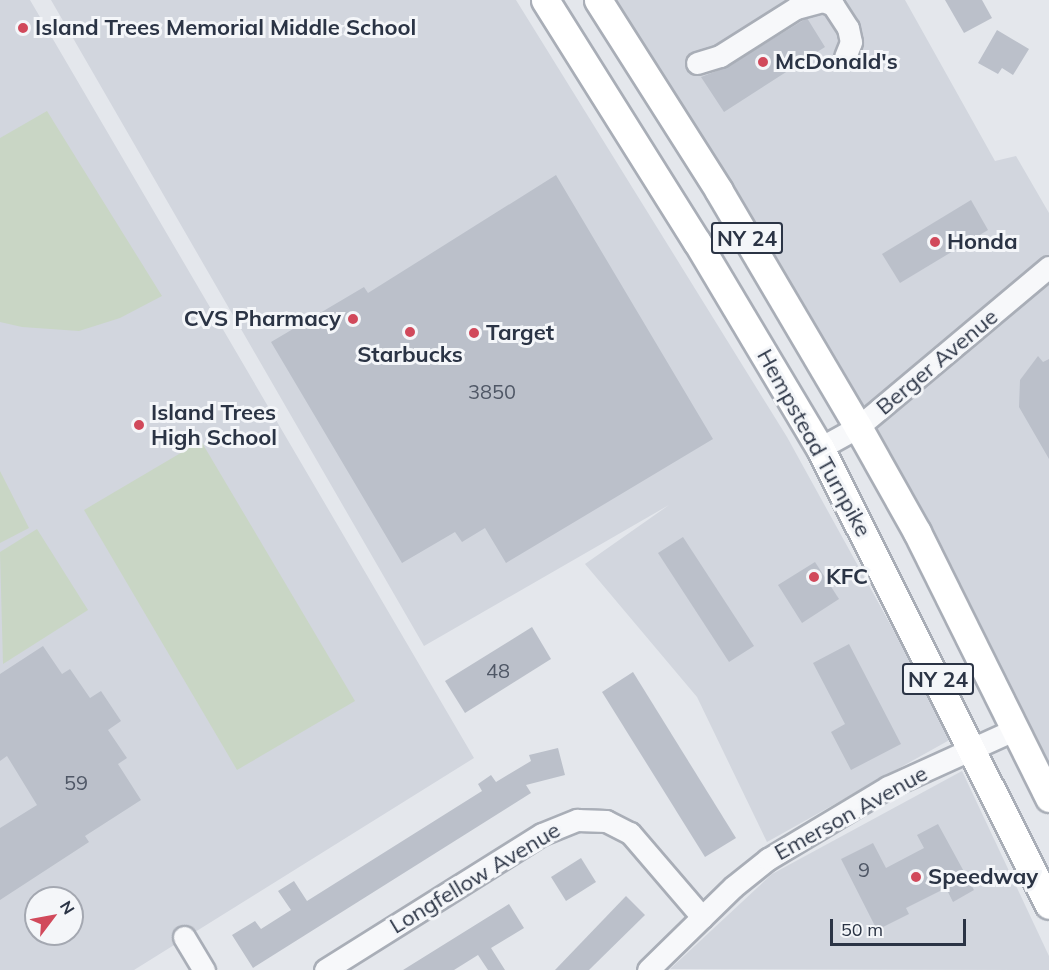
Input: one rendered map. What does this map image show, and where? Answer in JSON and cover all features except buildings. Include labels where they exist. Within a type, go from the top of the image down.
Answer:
[{"type":"main road","name":"Hempstead Turnpike","points":[[545,0],[697,242],[820,448],[973,749],[1049,906]]},
{"type":"main road","name":"Hempstead Turnpike","points":[[598,0],[717,188],[858,427],[917,532],[1049,798]]},
{"type":"street","points":[[697,63],[720,56],[796,8],[823,1],[833,5],[848,28],[851,42],[845,57]]},
{"type":"street","name":"Berger Avenue","points":[[820,448],[858,427],[1049,267]]},
{"type":"street","name":"Emerson Avenue","points":[[648,970],[702,917],[765,861],[888,787],[1016,729]]},
{"type":"street","name":"Longfellow Avenue","points":[[325,970],[542,834],[577,820],[606,821],[630,833],[702,917]]},
{"type":"street","points":[[184,938],[204,970]]},
{"type":"shaded area","name":"Island Trees High School","points":[[0,0],[30,0],[474,758],[134,970],[0,970]]},
{"type":"shaded area","points":[[51,0],[516,0],[787,437],[953,738],[767,842],[697,697],[585,564],[669,505],[424,646]]},
{"type":"shaded area","points":[[607,0],[905,0],[995,161],[1016,156],[1049,213],[1049,776],[863,406]]},
{"type":"shaded area","points":[[962,771],[1049,956],[1049,970],[670,969],[772,874]]},
{"type":"green space","points":[[47,111],[162,296],[120,318],[79,331],[22,327],[0,322],[0,138]]},
{"type":"green space","points":[[201,441],[355,701],[237,770],[84,510]]},
{"type":"green space","points":[[0,471],[29,528],[0,543]]},
{"type":"green space","points":[[37,529],[88,610],[3,664],[0,552]]},
{"type":"place","name":"Island Trees Memorial Middle School","points":[[23,28]]},
{"type":"place","name":"McDonald's","points":[[763,62]]},
{"type":"place","name":"Honda","points":[[935,242]]},
{"type":"place","name":"CVS Pharmacy","points":[[353,319]]},
{"type":"place","name":"Starbucks","points":[[410,332]]},
{"type":"place","name":"Target","points":[[474,333]]},
{"type":"place","name":"Island Trees High School","points":[[139,425]]},
{"type":"place","name":"KFC","points":[[814,577]]},
{"type":"place","name":"Speedway","points":[[916,877]]}]
